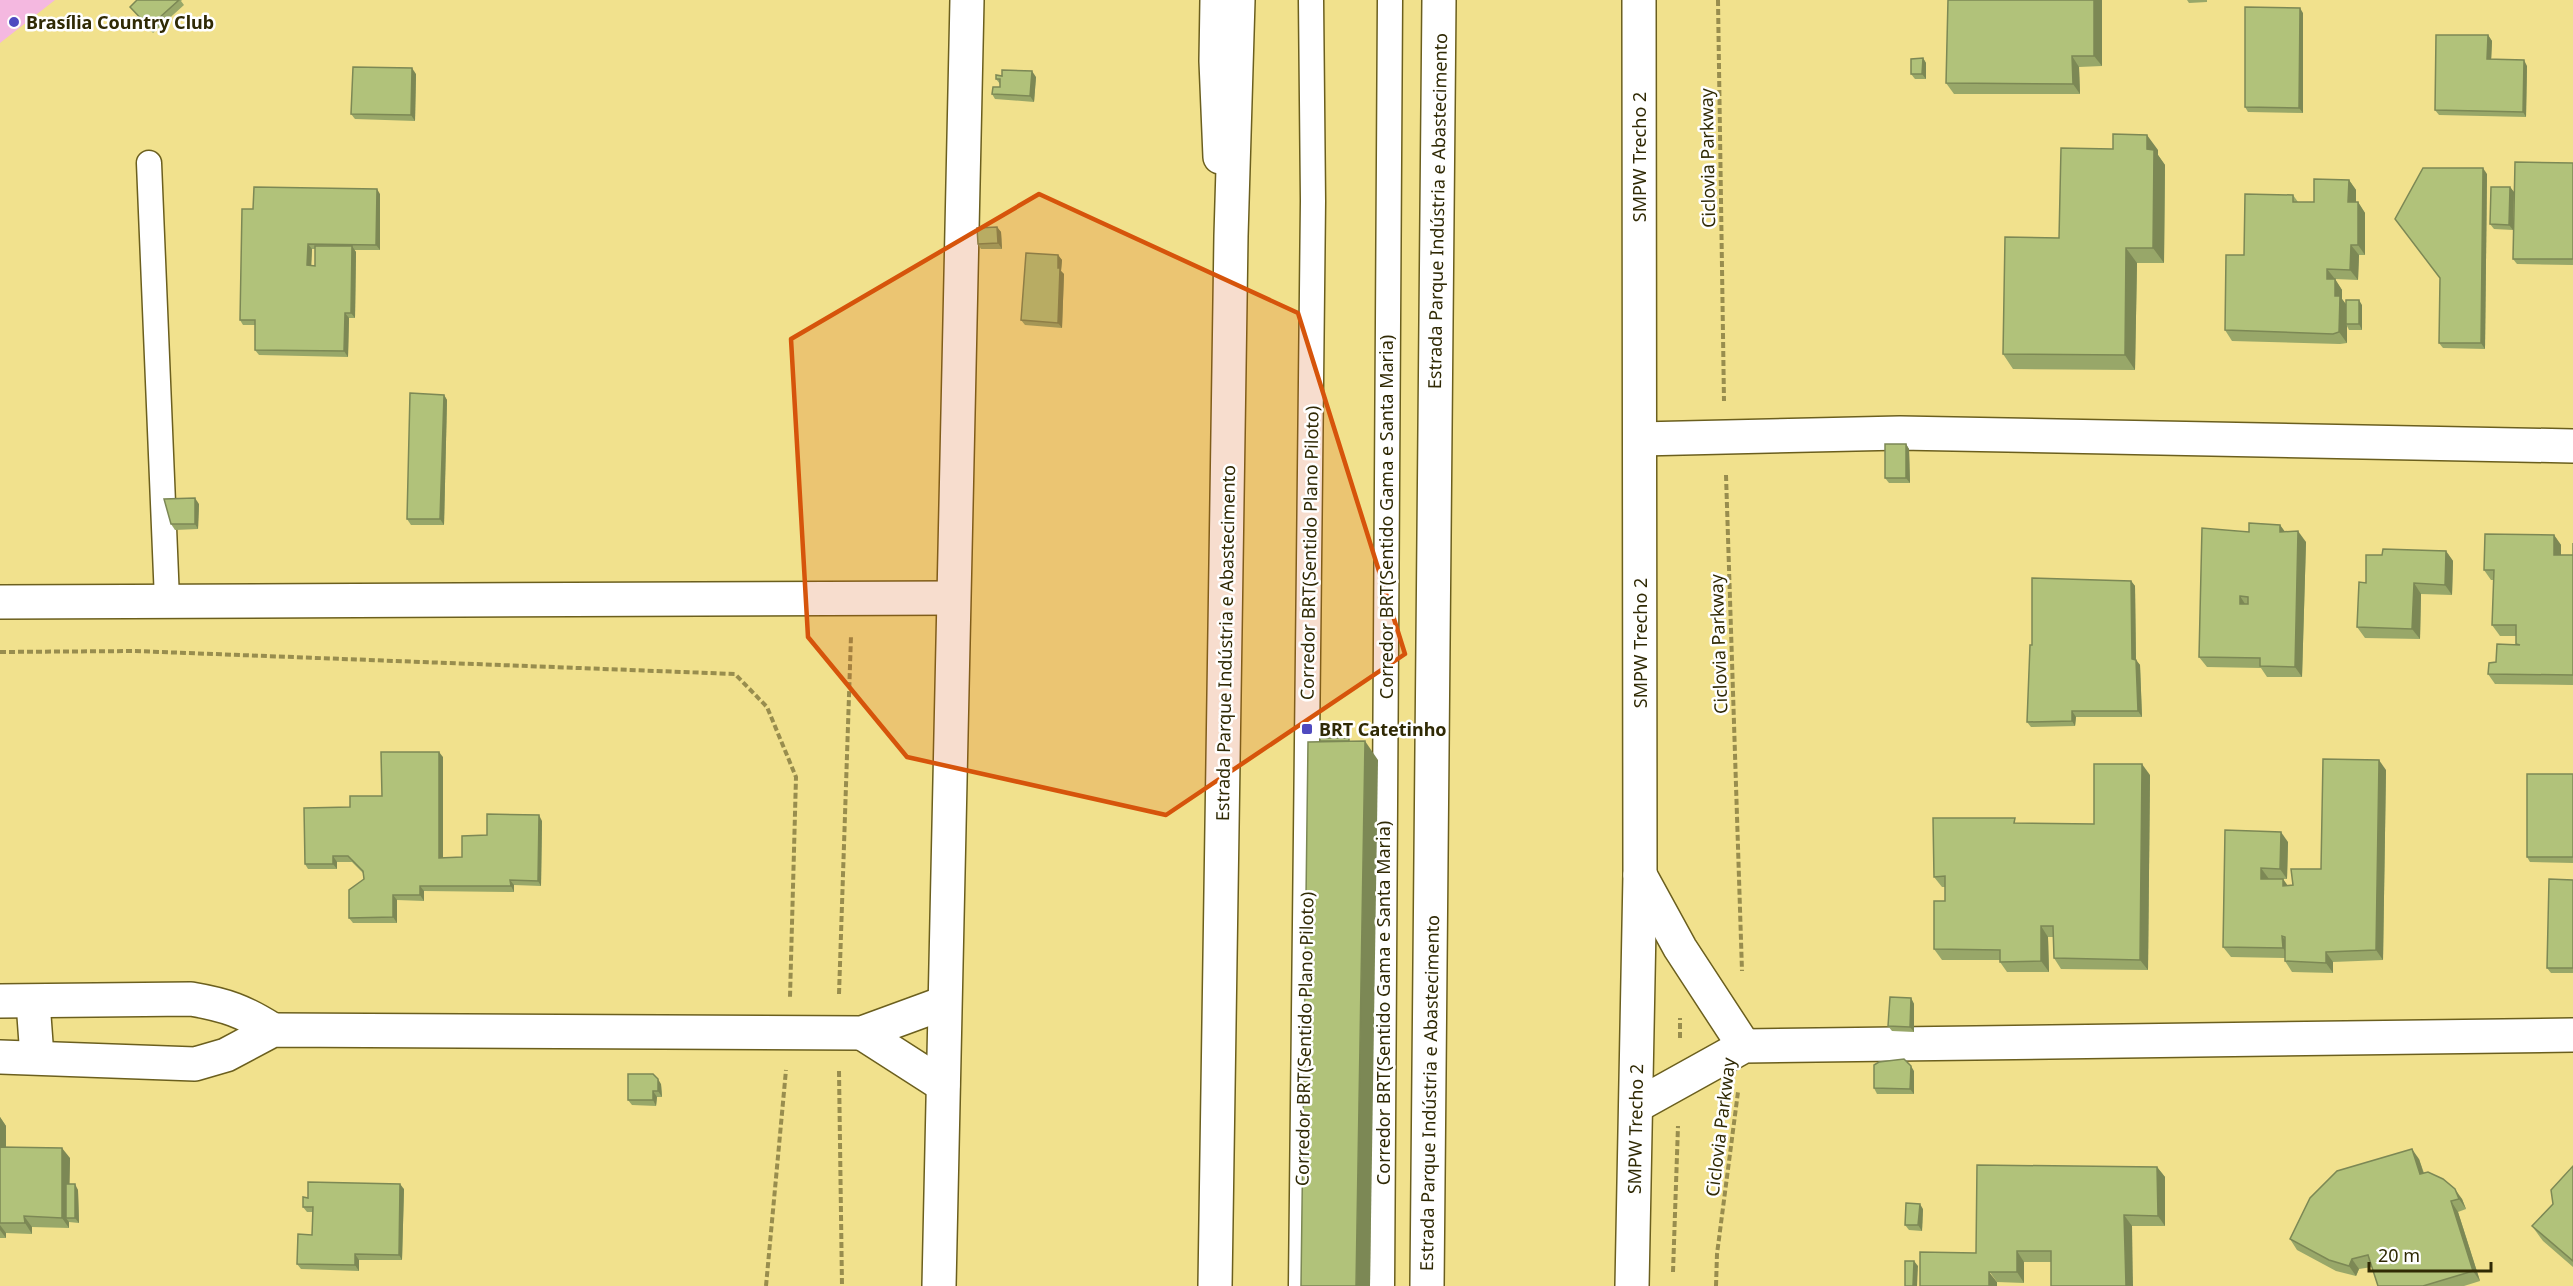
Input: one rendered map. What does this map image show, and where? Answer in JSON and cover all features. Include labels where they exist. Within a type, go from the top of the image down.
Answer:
[{"type":"main road","points":[[939,1286],[967,0]]},
{"type":"main road","points":[[1217,0],[1216,61],[1221,174],[1231,236]]},
{"type":"main road","name":"Estrada Parque Indústria e Abastecimento","points":[[1215,1286],[1231,236],[1238,0]]},
{"type":"main road","name":"Estrada Parque Indústria e Abastecimento","points":[[1427,1286],[1439,0]]},
{"type":"main road","name":"SMPW Trecho 2","points":[[1632,1286],[1640,875],[1639,0]]},
{"type":"main road","points":[[1640,439],[1900,434],[2573,447]]},
{"type":"main road","points":[[0,602],[953,598]]},
{"type":"main road","points":[[1640,875],[1680,948],[1744,1046]]},
{"type":"main road","points":[[0,1001],[191,999],[220,1003],[244,1012],[273,1030]]},
{"type":"main road","points":[[33,1002],[37,1057]]},
{"type":"main road","points":[[0,1057],[195,1064],[226,1055],[273,1030],[850,1033],[944,1003]]},
{"type":"main road","points":[[850,1033],[943,1085]]},
{"type":"main road","points":[[1636,1106],[1744,1046],[2573,1035]]},
{"type":"lane","name":"Corredor BRT(Sentido Plano Piloto)","points":[[1301,1286],[1313,224],[1311,0]]},
{"type":"lane","name":"Corredor BRT(Sentido Gama e Santa Maria)","points":[[1382,1286],[1390,0]]},
{"type":"lane","points":[[149,163],[167,600]]},
{"type":"path","name":"Ciclovia Parkway","points":[[1718,0],[1725,438],[1742,974]]},
{"type":"path","points":[[842,1286],[850,1033],[852,599]]},
{"type":"path","points":[[0,652],[135,651],[735,674],[767,707],[796,777],[790,1033],[766,1286]]},
{"type":"path","name":"Ciclovia Parkway","points":[[1716,1286],[1717,1254],[1744,1046]]},
{"type":"highlighted area","points":[[1039,194],[1298,313],[1405,654],[1166,815],[907,757],[808,637],[791,339]]},
{"type":"shaded area","name":"Brasília Country Club","points":[[0,0],[55,0],[0,43]]},
{"type":"building","points":[[137,0],[179,0],[149,27],[130,7]]},
{"type":"building","points":[[1948,0],[2094,0],[2094,56],[2072,56],[2073,84],[1946,83]]},
{"type":"building","points":[[2245,7],[2300,8],[2299,108],[2245,107]]},
{"type":"building","points":[[2436,35],[2488,35],[2487,59],[2524,60],[2523,112],[2435,110]]},
{"type":"building","points":[[1923,58],[1922,74],[1911,74],[1911,59]]},
{"type":"building","points":[[353,67],[412,68],[411,115],[351,114]]},
{"type":"building","points":[[1002,70],[1032,71],[1030,96],[992,94],[993,87],[1000,87],[1000,79],[996,79],[996,75],[1002,76]]},
{"type":"building","points":[[2113,134],[2147,135],[2147,149],[2154,150],[2153,248],[2126,248],[2125,355],[2003,354],[2005,237],[2059,238],[2061,148],[2113,149]]},
{"type":"building","points":[[2515,162],[2573,163],[2573,259],[2513,259]]},
{"type":"building","points":[[2423,168],[2483,168],[2481,343],[2439,343],[2440,278],[2395,219]]},
{"type":"building","points":[[2314,179],[2349,180],[2348,202],[2358,202],[2358,245],[2351,245],[2350,270],[2327,269],[2327,279],[2335,279],[2335,296],[2340,296],[2339,332],[2333,334],[2225,330],[2226,255],[2244,255],[2245,194],[2293,195],[2293,202],[2314,202]]},
{"type":"building","points":[[254,187],[377,189],[376,245],[308,244],[307,265],[315,266],[315,246],[352,246],[351,313],[345,313],[344,351],[255,350],[255,320],[240,320],[242,209],[253,209]]},
{"type":"building","points":[[2491,187],[2510,187],[2509,225],[2490,224]]},
{"type":"building","points":[[997,227],[998,243],[978,244],[977,228]]},
{"type":"building","points":[[1026,253],[1058,255],[1058,268],[1060,268],[1058,323],[1021,320]]},
{"type":"building","points":[[2346,300],[2359,300],[2359,324],[2346,324]]},
{"type":"building","points":[[410,393],[444,395],[440,519],[407,519]]},
{"type":"building","points":[[1885,444],[1906,444],[1906,478],[1885,478]]},
{"type":"building","points":[[195,498],[195,524],[171,524],[164,499]]},
{"type":"building","points":[[2249,523],[2280,525],[2280,532],[2298,531],[2295,667],[2260,666],[2260,658],[2199,657],[2202,528],[2249,532]],"holes":[[[2240,596],[2248,597],[2248,604],[2240,604]]]},
{"type":"building","points":[[2485,534],[2554,535],[2554,555],[2573,555],[2573,675],[2488,674],[2489,663],[2496,662],[2497,644],[2520,645],[2516,644],[2516,625],[2492,625],[2494,570],[2484,570]]},
{"type":"building","points":[[2383,549],[2446,551],[2445,585],[2414,583],[2412,629],[2357,627],[2359,582],[2366,583],[2366,555],[2382,555]]},
{"type":"building","points":[[2032,578],[2131,581],[2132,659],[2136,660],[2138,711],[2072,711],[2072,721],[2027,722],[2030,645],[2032,645]]},
{"type":"building","points":[[1320,738],[1349,738],[1349,741],[1320,741]]},
{"type":"building","points":[[1365,741],[1356,1286],[1301,1286],[1308,742]]},
{"type":"building","points":[[381,752],[439,752],[439,858],[462,857],[462,836],[487,835],[487,814],[539,815],[538,881],[510,880],[511,886],[420,886],[420,895],[393,895],[393,917],[349,918],[349,890],[364,879],[363,871],[348,856],[333,856],[333,864],[305,864],[304,808],[350,807],[350,796],[382,796]]},
{"type":"building","points":[[2323,759],[2379,760],[2376,950],[2326,952],[2326,963],[2285,961],[2285,937],[2282,936],[2283,948],[2223,947],[2225,830],[2281,832],[2280,869],[2261,868],[2261,879],[2283,879],[2283,886],[2293,885],[2291,869],[2321,869]]},
{"type":"building","points":[[2094,764],[2142,764],[2140,960],[2054,958],[2053,926],[2041,926],[2041,961],[2000,962],[2000,950],[1934,949],[1934,901],[1945,901],[1945,876],[1934,877],[1933,818],[2015,818],[2014,823],[2094,824]]},
{"type":"building","points":[[2527,774],[2573,774],[2573,857],[2527,857]]},
{"type":"building","points":[[2549,879],[2573,880],[2573,968],[2547,968]]},
{"type":"building","points":[[1890,997],[1911,998],[1910,1027],[1888,1026]]},
{"type":"building","points":[[1904,1059],[1911,1066],[1910,1089],[1874,1088],[1874,1065],[1879,1062]]},
{"type":"building","points":[[628,1074],[653,1074],[658,1079],[658,1091],[653,1091],[653,1100],[628,1100]]},
{"type":"building","points":[[0,1147],[62,1148],[62,1218],[24,1216],[25,1223],[0,1223]]},
{"type":"building","points":[[2412,1149],[2420,1174],[2428,1172],[2443,1179],[2455,1189],[2459,1199],[2451,1201],[2473,1271],[2423,1286],[2378,1286],[2368,1255],[2352,1259],[2349,1266],[2329,1260],[2290,1239],[2310,1198],[2337,1171]]},
{"type":"building","points":[[1977,1165],[2157,1167],[2158,1216],[2124,1215],[2126,1286],[2051,1286],[2051,1251],[2017,1251],[2017,1272],[1989,1272],[1989,1286],[1920,1286],[1920,1252],[1976,1253]]},
{"type":"building","points":[[2573,1166],[2573,1261],[2532,1226],[2553,1204],[2551,1190]]},
{"type":"building","points":[[308,1182],[400,1184],[399,1255],[355,1254],[355,1265],[297,1264],[298,1234],[312,1235],[313,1207],[303,1207],[303,1197],[308,1198]]},
{"type":"building","points":[[66,1184],[75,1184],[75,1218],[66,1218]]},
{"type":"building","points":[[1906,1203],[1920,1204],[1918,1225],[1905,1225]]},
{"type":"building","points":[[1905,1261],[1914,1261],[1913,1286],[1905,1286]]},
{"type":"place","name":"Brasília Country Club","points":[[14,22]]},
{"type":"place","name":"BRT Catetinho","points":[[1307,729]]}]
